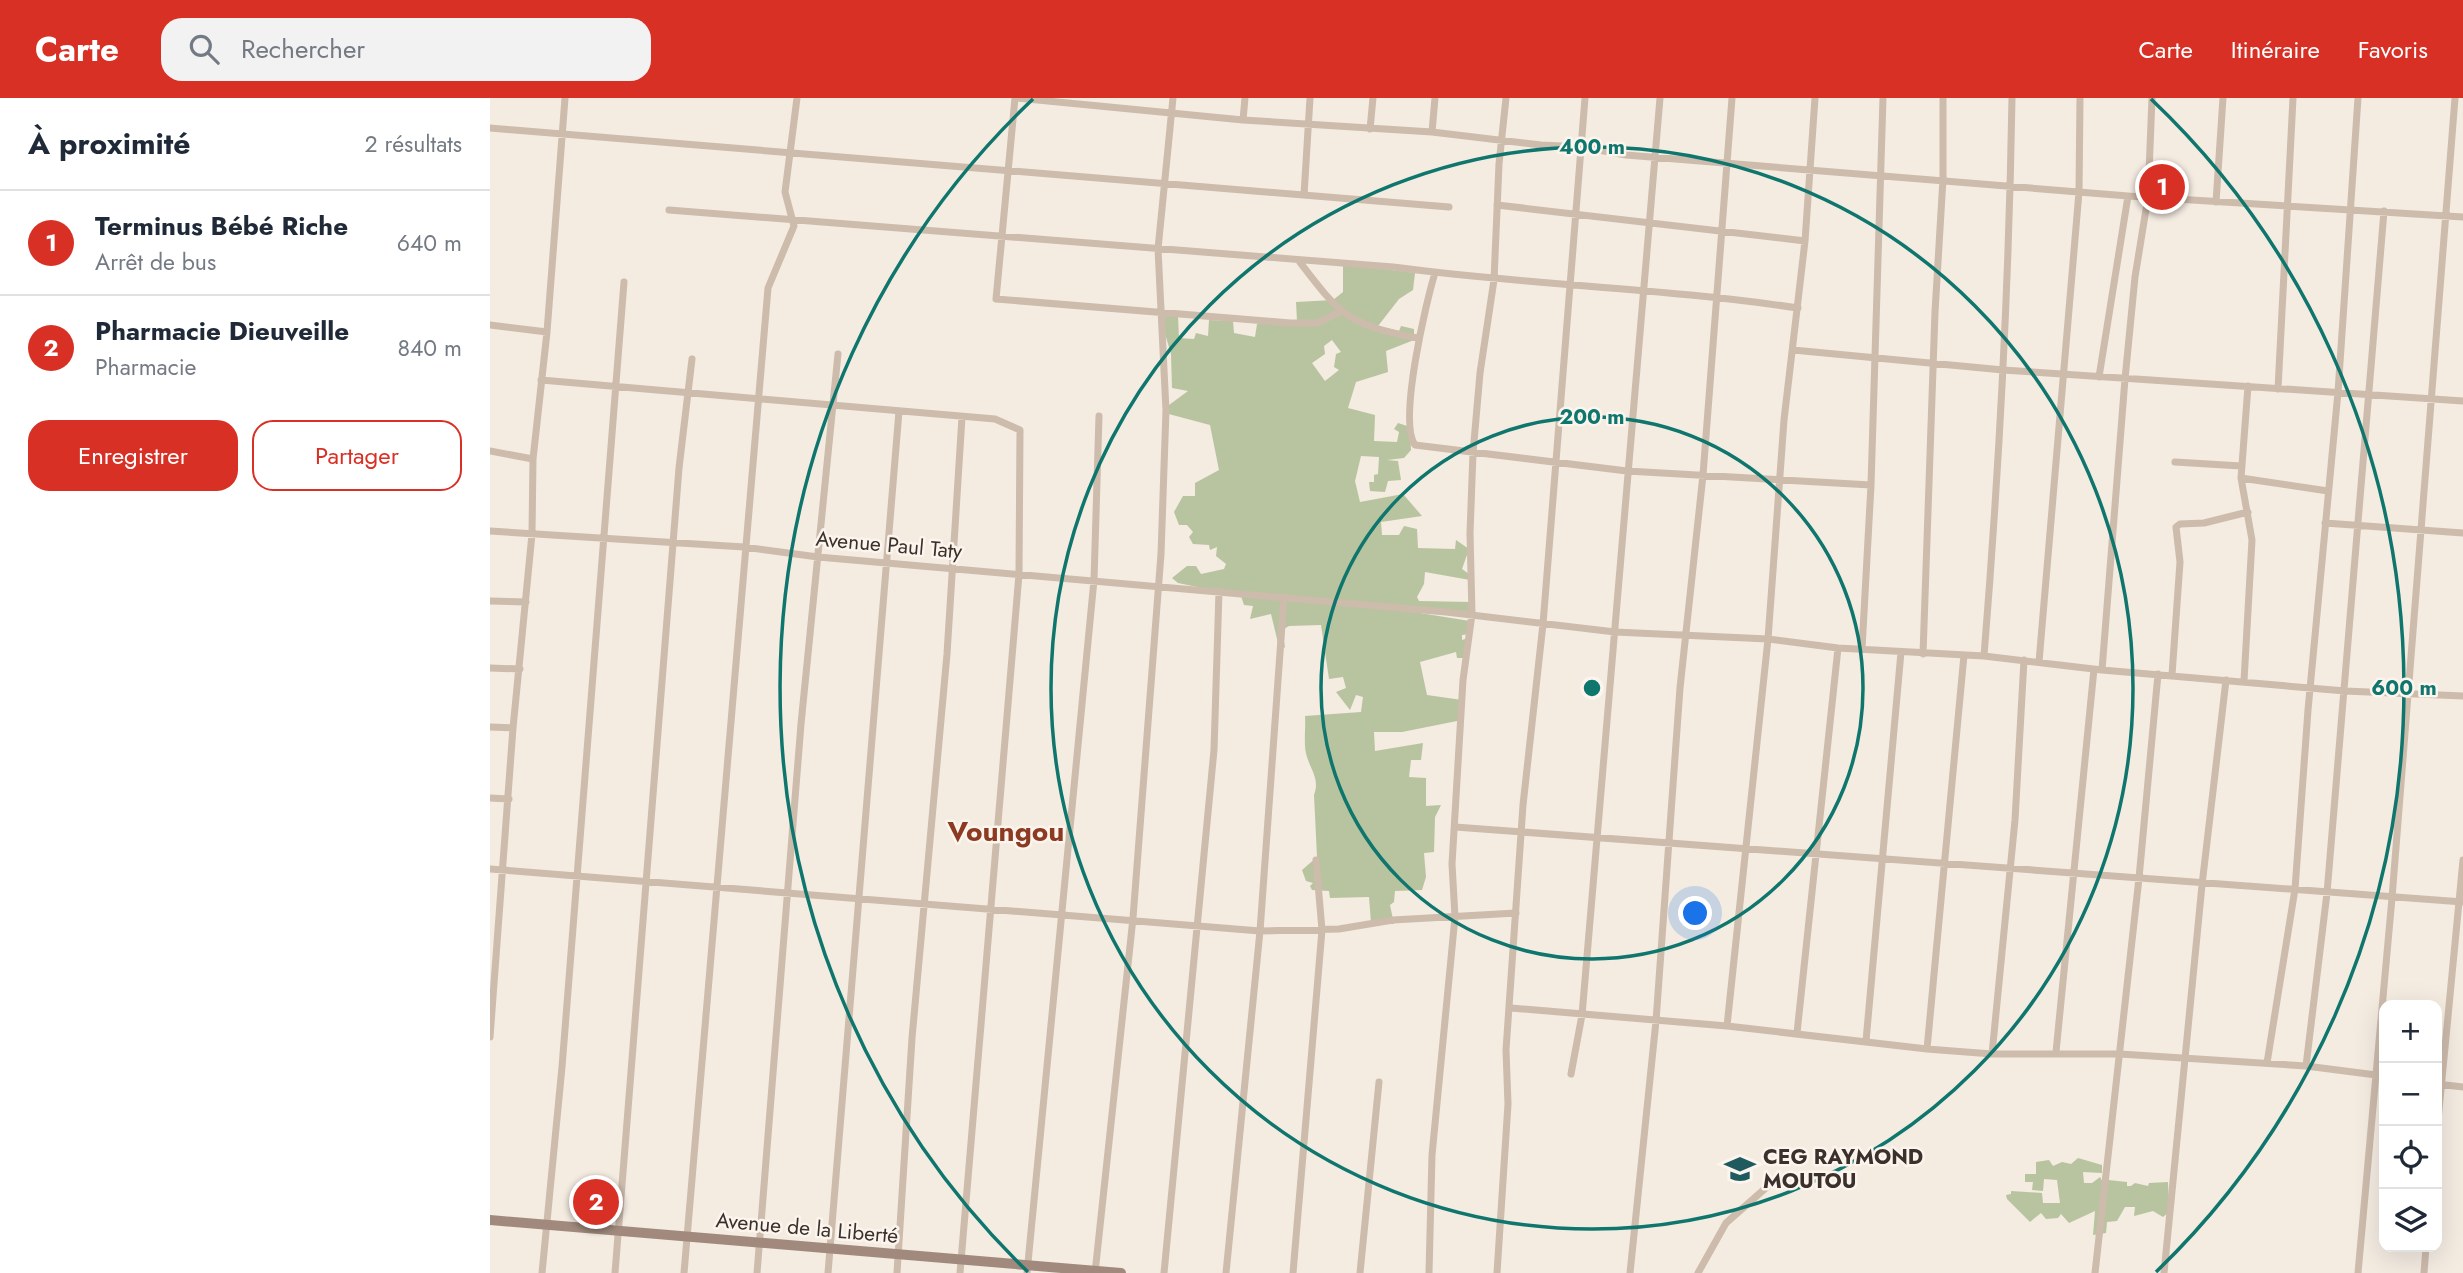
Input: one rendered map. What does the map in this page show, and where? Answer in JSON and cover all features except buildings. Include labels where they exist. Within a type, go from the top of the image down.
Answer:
[{"type":"street","points":[[490,1037],[513,728],[532,534],[533,459],[547,332],[565,98]]},
{"type":"street","points":[[684,1273],[768,288],[794,226],[785,192],[797,98]]},
{"type":"street","points":[[1340,312],[1317,323],[1160,314],[996,299],[1016,98],[1084,102],[1243,120],[1432,132],[1656,157],[1811,170],[2128,196],[2463,217]]},
{"type":"street","points":[[1095,1272],[1133,918],[1162,543],[1166,411],[1158,249],[1173,98]]},
{"type":"street","points":[[1243,120],[1245,98]]},
{"type":"street","points":[[1304,195],[1310,98]]},
{"type":"street","points":[[1370,129],[1373,98]]},
{"type":"street","points":[[1432,132],[1435,98]]},
{"type":"street","points":[[1429,1273],[1432,1155],[1455,917],[1452,864],[1463,680],[1472,614],[1470,533],[1473,453],[1480,373],[1494,280],[1506,98]]},
{"type":"street","points":[[1497,1273],[1508,1104],[1506,1050],[1511,1008],[1521,830],[1543,624],[1585,98]]},
{"type":"street","points":[[1572,1074],[1582,1015],[1595,836],[1660,98]]},
{"type":"street","points":[[1630,1273],[1656,1021],[1686,636],[1724,231],[1732,98]]},
{"type":"street","points":[[1727,1026],[1768,639],[1779,481],[1805,241],[1815,98]]},
{"type":"street","points":[[1862,649],[1876,358],[1883,98]]},
{"type":"street","points":[[1923,654],[1936,364],[1935,312],[1943,179],[1943,98]]},
{"type":"street","points":[[1984,656],[2003,370],[2012,98]]},
{"type":"street","points":[[2039,662],[2079,192],[2080,98]]},
{"type":"street","points":[[2056,1052],[2073,874],[2098,670],[2135,277],[2148,197],[2152,98]]},
{"type":"street","points":[[2216,202],[2223,98]]},
{"type":"street","points":[[2278,389],[2292,98]]},
{"type":"street","points":[[2267,1063],[2295,889],[2338,392],[2358,98]]},
{"type":"street","points":[[2381,1063],[2455,98]]},
{"type":"street","points":[[490,128],[792,151],[1165,186],[1449,207]]},
{"type":"street","points":[[2099,377],[2128,196]]},
{"type":"street","points":[[1497,205],[1650,225],[1805,241]]},
{"type":"street","points":[[669,210],[1003,235],[1643,293],[1716,297],[1798,308]]},
{"type":"street","points":[[2306,1066],[2327,894],[2384,211]]},
{"type":"street","points":[[1299,261],[1340,312],[1376,330],[1417,338]]},
{"type":"street","points":[[1435,273],[1417,338],[1412,442],[1419,447],[1556,465],[1871,485]]},
{"type":"street","points":[[542,1273],[562,1067],[624,282]]},
{"type":"street","points":[[490,325],[547,332]]},
{"type":"street","points":[[1794,350],[2003,370],[2463,401]]},
{"type":"street","points":[[757,1273],[787,894],[838,354]]},
{"type":"street","points":[[615,1273],[673,544],[691,359]]},
{"type":"street","points":[[541,380],[995,419],[1020,430],[1019,574],[960,1273]]},
{"type":"street","points":[[2244,681],[2252,560],[2248,512],[2241,478],[2248,386]]},
{"type":"street","points":[[828,1273],[899,411]]},
{"type":"street","points":[[1027,1270],[1094,580],[1099,416]]},
{"type":"street","points":[[897,1273],[912,1038],[925,905],[962,418]]},
{"type":"street","points":[[490,451],[533,459]]},
{"type":"street","points":[[2175,462],[2241,466]]},
{"type":"street","points":[[2241,478],[2328,491]]},
{"type":"street","points":[[2172,675],[2180,562],[2176,527],[2180,524],[2204,523],[2248,512]]},
{"type":"street","points":[[2325,523],[2463,533]]},
{"type":"street","name":"Avenue Paul Taty","points":[[490,531],[744,547],[818,557],[1472,614],[1615,632],[1768,639],[1838,648],[1984,656],[2098,670],[2312,686],[2345,691],[2463,696]]},
{"type":"street","points":[[1164,1273],[1195,924],[1214,750],[1219,591]]},
{"type":"street","points":[[1226,1273],[1260,931],[1284,597]]},
{"type":"street","points":[[490,601],[526,602]]},
{"type":"street","points":[[1797,1033],[1838,648]]},
{"type":"street","points":[[1866,1041],[1901,652]]},
{"type":"street","points":[[1927,1049],[1964,655]]},
{"type":"street","points":[[1992,1054],[2017,793],[2024,660]]},
{"type":"street","points":[[490,668],[520,670]]},
{"type":"street","points":[[2095,1273],[2139,878],[2158,674]]},
{"type":"street","points":[[2164,1273],[2202,885],[2226,680]]},
{"type":"street","points":[[490,727],[513,728]]},
{"type":"street","points":[[490,798],[509,799]]},
{"type":"street","points":[[1455,827],[1521,830],[2202,885],[2461,902]]},
{"type":"street","points":[[1293,1273],[1322,930],[1316,860]]},
{"type":"street","points":[[2442,1063],[2461,902],[2463,860]]},
{"type":"street","points":[[490,869],[857,900],[1060,912],[1260,931],[1322,930],[1393,920],[1516,913]]},
{"type":"street","points":[[1511,1008],[1727,1026],[1927,1049],[1992,1054],[2120,1054],[2306,1066],[2379,1075]]},
{"type":"street","points":[[1360,1273],[1379,1082]]},
{"type":"street","points":[[2358,1273],[2379,1084]]},
{"type":"street","points":[[2442,1084],[2463,1087]]},
{"type":"street","points":[[1698,1273],[1726,1223],[1768,1186]]},
{"type":"street","name":"Avenue de la Liberté","points":[[490,1220],[961,1260],[1027,1270],[1121,1273]]},
{"type":"street","points":[[2424,1273],[2426,1252]]},
{"type":"green space","points":[[1343,264],[1415,273],[1413,290],[1399,299],[1378,326],[1399,331],[1401,326],[1414,329],[1414,340],[1386,351],[1388,372],[1356,382],[1348,408],[1375,415],[1374,441],[1397,442],[1399,432],[1394,429],[1398,423],[1410,427],[1411,450],[1404,458],[1387,460],[1398,461],[1401,480],[1388,481],[1385,492],[1370,491],[1369,482],[1374,482],[1374,475],[1378,474],[1379,457],[1361,456],[1355,481],[1360,502],[1403,494],[1422,516],[1381,522],[1382,535],[1399,535],[1404,526],[1417,529],[1418,548],[1455,549],[1456,540],[1469,549],[1462,569],[1469,574],[1470,580],[1425,572],[1424,584],[1417,597],[1419,601],[1471,602],[1471,612],[1401,610],[1470,621],[1469,634],[1462,635],[1462,640],[1468,638],[1466,658],[1457,658],[1456,652],[1420,662],[1427,695],[1462,700],[1462,720],[1402,732],[1374,732],[1375,751],[1423,743],[1421,760],[1411,760],[1409,777],[1426,778],[1426,806],[1441,805],[1435,817],[1434,852],[1424,853],[1426,877],[1422,890],[1395,891],[1394,902],[1390,905],[1394,924],[1371,923],[1369,897],[1330,898],[1329,891],[1312,890],[1310,886],[1313,883],[1306,881],[1302,870],[1317,857],[1314,795],[1316,785],[1306,752],[1305,716],[1361,712],[1363,697],[1356,695],[1350,710],[1336,692],[1346,688],[1343,677],[1329,679],[1321,625],[1289,626],[1282,630],[1285,647],[1280,651],[1271,614],[1250,619],[1253,606],[1244,605],[1241,596],[1178,583],[1172,578],[1187,566],[1196,566],[1201,574],[1224,569],[1226,564],[1216,556],[1217,547],[1210,550],[1209,545],[1193,544],[1189,537],[1193,532],[1187,525],[1179,525],[1174,512],[1183,496],[1195,496],[1195,483],[1219,470],[1210,425],[1165,413],[1165,408],[1188,391],[1172,388],[1171,354],[1163,327],[1165,316],[1178,316],[1179,338],[1194,339],[1196,333],[1208,336],[1209,320],[1233,321],[1234,333],[1255,337],[1257,324],[1297,321],[1296,302],[1333,300],[1343,292]],"holes":[[[1332,340],[1341,352],[1336,354],[1334,367],[1339,370],[1325,381],[1312,363],[1325,354],[1324,346]]]},
{"type":"green space","points":[[2078,1158],[2102,1165],[2102,1173],[2083,1172],[2084,1183],[2092,1183],[2100,1177],[2104,1184],[2108,1180],[2127,1182],[2127,1186],[2135,1183],[2148,1186],[2149,1183],[2168,1182],[2169,1212],[2163,1217],[2153,1211],[2134,1216],[2135,1207],[2125,1207],[2117,1221],[2107,1222],[2106,1233],[2093,1235],[2095,1211],[2069,1223],[2061,1214],[2058,1218],[2046,1219],[2041,1213],[2030,1222],[2007,1199],[2006,1195],[2011,1194],[2011,1191],[2042,1193],[2043,1203],[2060,1203],[2057,1180],[2044,1179],[2043,1191],[2032,1190],[2033,1182],[2025,1182],[2025,1174],[2036,1174],[2036,1162],[2049,1160],[2053,1166],[2062,1162],[2071,1164]]},
{"type":"place","name":"Terminus Bébé Riche","points":[[2162,187]]},
{"type":"place","name":"CEG RAYMOND MOUTOU","points":[[1740,1169]]},
{"type":"place","name":"Pharmacie Dieuveille","points":[[596,1202]]},
{"type":"district","name":"Voungou","points":[[1006,831]]}]
